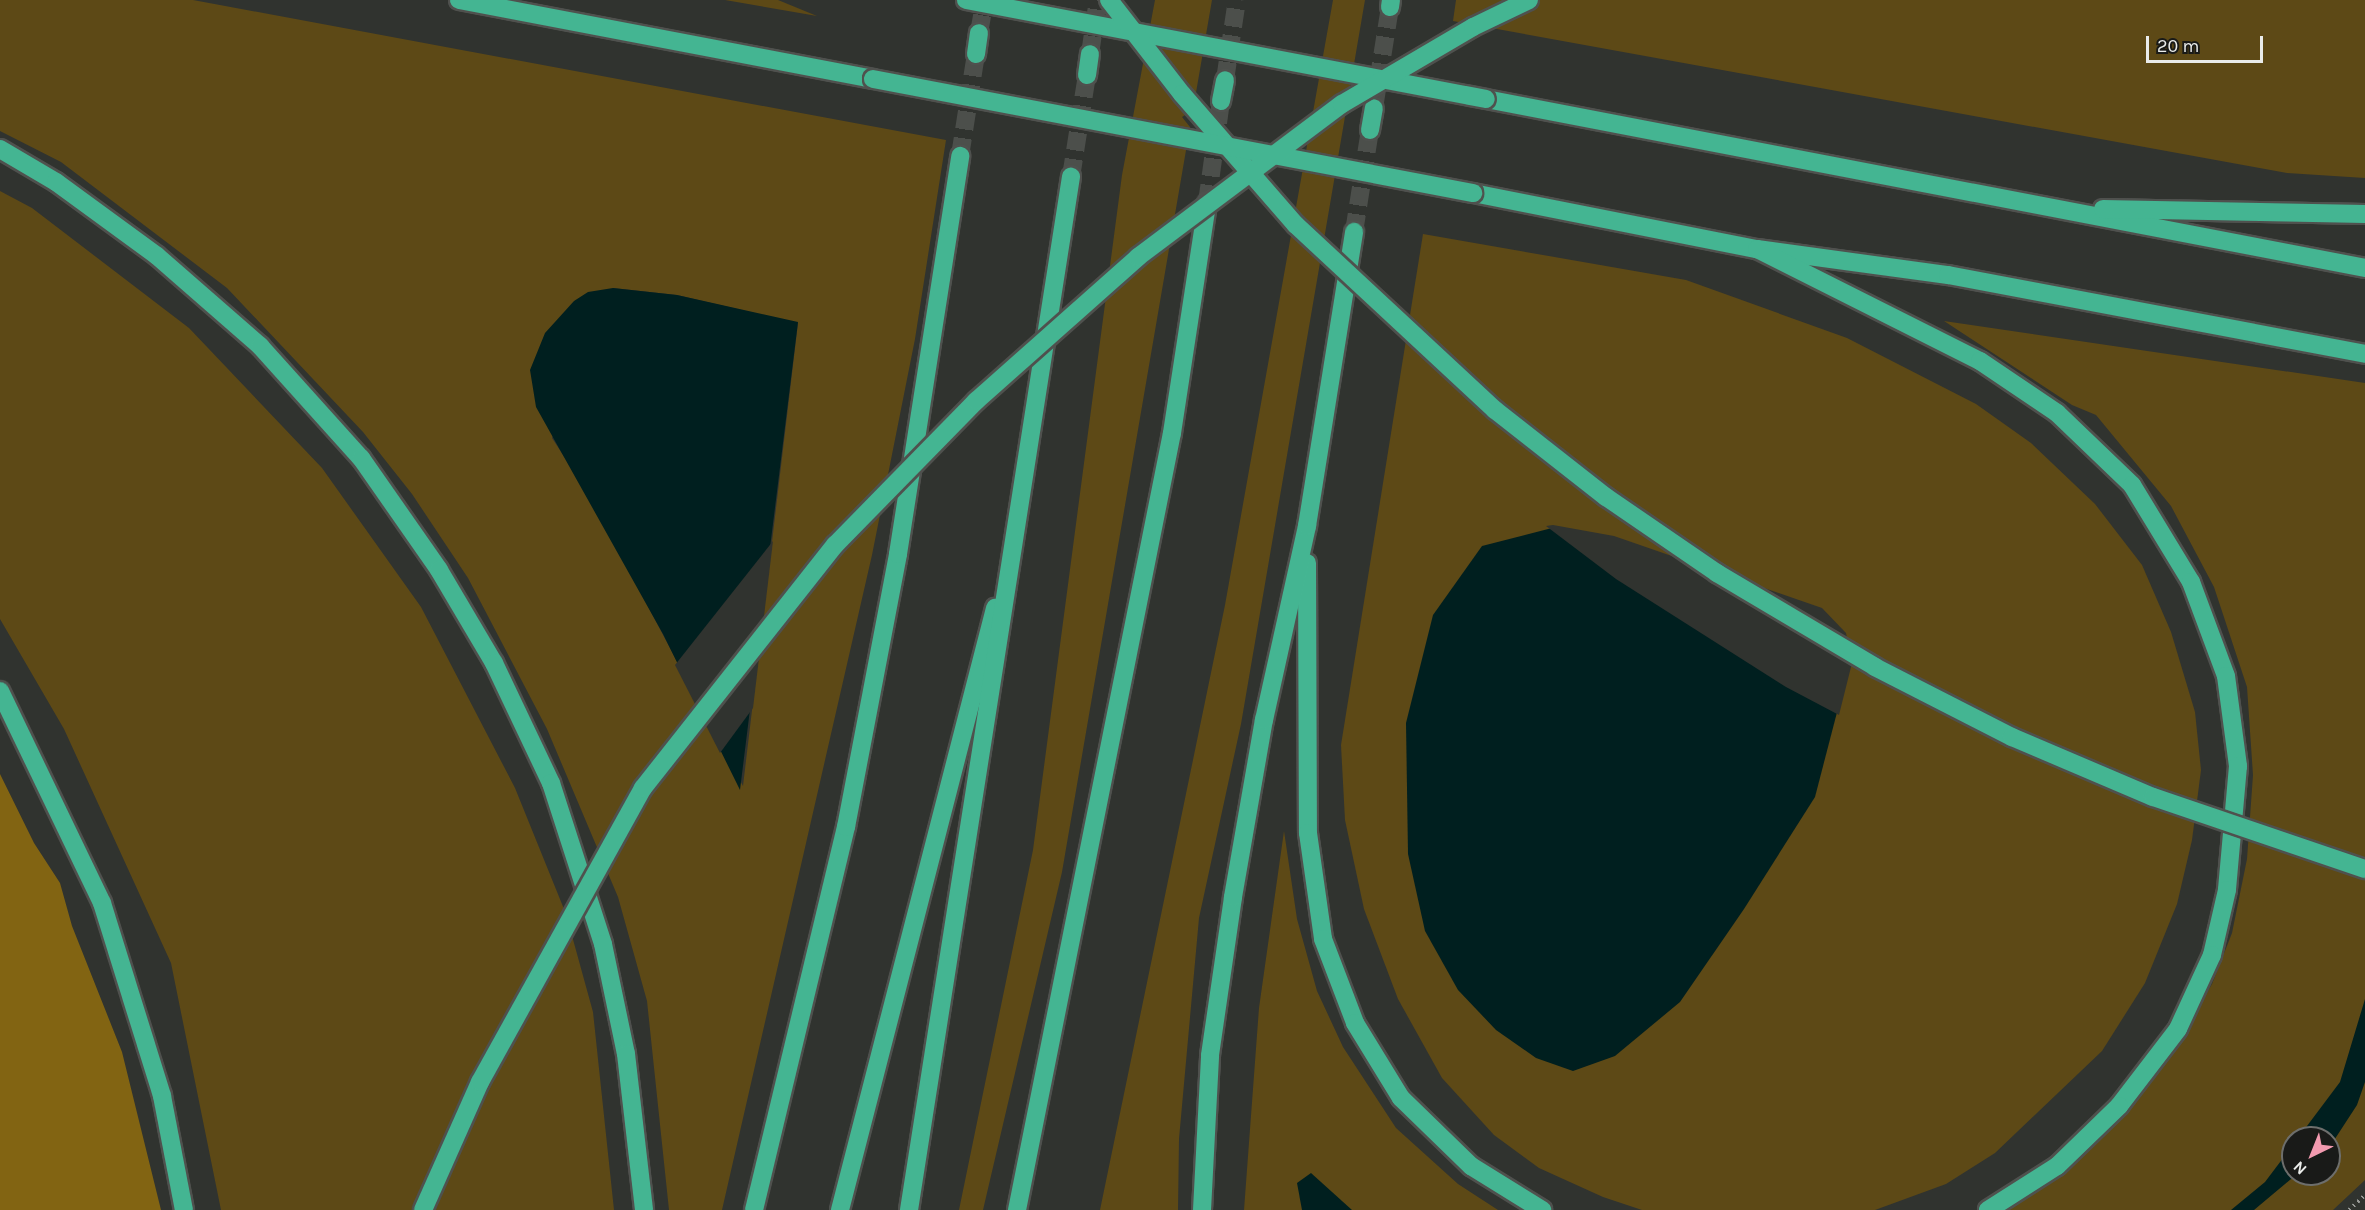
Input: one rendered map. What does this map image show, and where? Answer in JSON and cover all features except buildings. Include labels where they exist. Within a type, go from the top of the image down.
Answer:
[{"type":"highway","points":[[459,0],[1756,249],[1948,274],[2365,354]]},
{"type":"highway","points":[[966,0],[2365,268]]},
{"type":"highway","points":[[1109,0],[1182,94],[1296,225],[1496,410],[1606,497],[1717,573],[1865,661],[2012,737],[2153,797],[2365,869]]},
{"type":"highway","points":[[423,1210],[485,1072],[643,788],[835,545],[976,401],[1138,256],[1342,104],[1473,27],[1529,0]]},
{"type":"highway","points":[[976,54],[980,33]]},
{"type":"highway","points":[[1087,75],[1090,54]]},
{"type":"highway","points":[[1221,101],[1225,80]]},
{"type":"highway","points":[[1370,130],[1374,108]]},
{"type":"highway","points":[[0,149],[56,182],[157,256],[260,346],[361,458],[439,570],[494,663],[551,783],[603,944],[626,1054],[644,1210]]},
{"type":"highway","points":[[754,1210],[846,827],[898,554],[960,156]]},
{"type":"highway","points":[[909,1210],[1071,177]]},
{"type":"highway","points":[[1017,1210],[1170,444],[1207,203]]},
{"type":"highway","points":[[2054,208],[2365,214]]},
{"type":"highway","points":[[1202,1210],[1210,1055],[1233,897],[1264,720],[1307,526],[1354,232]]},
{"type":"highway","points":[[1756,249],[1980,361],[2057,413],[2132,485],[2192,582],[2226,676],[2238,766],[2227,890],[2212,955],[2178,1029],[2119,1106],[2057,1166],[1988,1210]]},
{"type":"highway","points":[[840,1210],[1022,501]]},
{"type":"highway","points":[[1307,526],[1308,833],[1323,939],[1355,1023],[1401,1098],[1471,1166],[1542,1210]]},
{"type":"highway","points":[[0,691],[102,903],[162,1096],[184,1210]]},
{"type":"path","points":[[2349,1210],[2365,1195]]},
{"type":"shaded area","points":[[0,0],[193,0],[946,140],[915,339],[872,555],[722,1210],[669,1210],[647,1001],[618,897],[547,729],[468,578],[412,494],[363,432],[227,288],[61,162],[0,131]],"holes":[[[613,288],[677,295],[798,323],[743,786],[589,495],[552,438]]]},
{"type":"shaded area","points":[[725,0],[778,0],[817,16]]},
{"type":"shaded area","points":[[1155,0],[1212,0],[1193,110],[1182,117],[1190,127],[1062,872],[983,1210],[959,1210],[1033,850],[1122,175]]},
{"type":"shaded area","points":[[1333,0],[1365,0],[1241,724],[1199,918],[1179,1139],[1178,1210],[1100,1210],[1225,605]]},
{"type":"shaded area","points":[[1456,0],[2365,0],[2365,178],[2287,173],[1453,21]]},
{"type":"shaded area","points":[[0,191],[32,208],[189,328],[322,468],[421,607],[515,788],[566,914],[593,1012],[614,1210],[221,1210],[171,963],[64,729],[0,619]]},
{"type":"shaded area","points":[[1423,234],[1686,280],[1847,338],[1976,404],[2031,443],[2095,504],[2142,565],[2171,632],[2195,712],[2201,770],[2192,840],[2177,904],[2145,983],[2102,1051],[1995,1153],[1946,1184],[1875,1210],[1642,1210],[1603,1197],[1539,1168],[1494,1135],[1442,1078],[1398,999],[1364,909],[1345,820],[1341,745]]},
{"type":"shaded area","points":[[1944,321],[2365,383],[2365,1180],[2333,1210],[2001,1210],[2178,1042],[2212,984],[2232,933],[2247,859],[2253,775],[2247,687],[2214,587],[2171,506],[2096,415],[2072,405]]},
{"type":"shaded area","points":[[0,774],[34,843],[60,883],[72,926],[122,1052],[161,1210],[0,1210]]},
{"type":"shaded area","points":[[1284,831],[1297,919],[1317,991],[1343,1047],[1396,1128],[1458,1184],[1498,1210],[1244,1210],[1259,1008]]},
{"type":"water","points":[[613,288],[677,295],[798,322],[740,790],[663,634],[536,407],[530,370],[545,333],[574,301],[588,292]]},
{"type":"water","points":[[1552,528],[1848,670],[1815,797],[1744,909],[1680,1002],[1615,1056],[1573,1071],[1536,1058],[1496,1030],[1458,990],[1425,931],[1408,854],[1406,723],[1433,615],[1482,546]]},
{"type":"water","points":[[2365,999],[2365,1082],[2357,1105],[2341,1130],[2341,1126],[2307,1126],[2340,1082]]},
{"type":"water","points":[[2281,1161],[2283,1186],[2254,1210],[2231,1210],[2265,1182]]},
{"type":"water","points":[[1311,1173],[1352,1210],[1302,1210],[1297,1183]]},
{"type":"pier","points":[[1553,525],[1614,536],[1822,608],[1846,633],[1852,663],[1839,715],[1786,687],[1616,579],[1546,526]]},
{"type":"pier","points":[[773,541],[753,708],[720,753],[675,665]]},
{"type":"tunnel","points":[[979,33],[985,0]]},
{"type":"tunnel","points":[[1090,54],[1098,0]]},
{"type":"tunnel","points":[[1225,80],[1237,0]]},
{"type":"tunnel","points":[[1374,108],[1390,7]]},
{"type":"tunnel","points":[[960,156],[976,54]]},
{"type":"tunnel","points":[[1071,177],[1087,75]]},
{"type":"tunnel","points":[[1207,203],[1221,101]]},
{"type":"tunnel","points":[[1354,232],[1370,130]]}]
